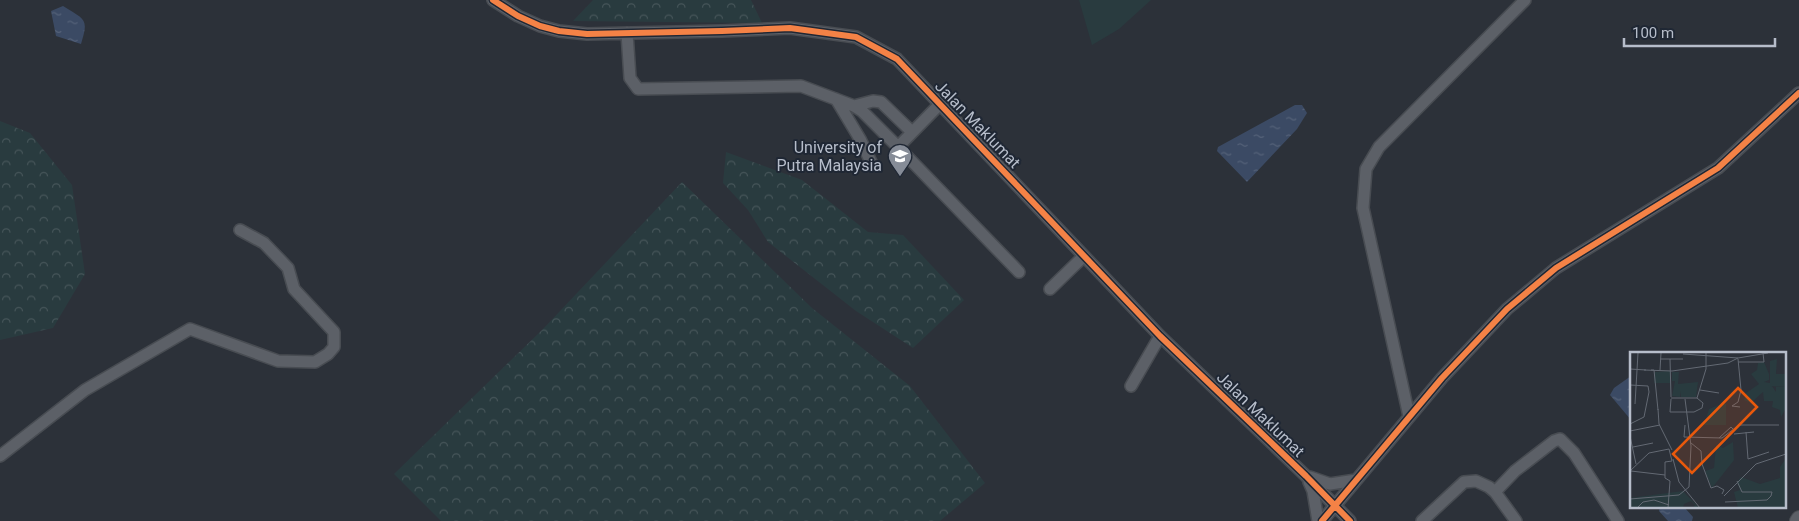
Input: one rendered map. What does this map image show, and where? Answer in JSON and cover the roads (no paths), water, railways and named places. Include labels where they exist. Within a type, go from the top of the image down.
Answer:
[{"type":"street","name":"Jalan Maklumat","points":[[493,0],[518,16],[559,32],[587,34],[790,28],[856,37],[897,59],[1160,336],[1306,476],[1350,521]]},
{"type":"street","points":[[1409,416],[1363,208],[1366,169],[1379,147],[1525,0]]},
{"type":"street","points":[[627,33],[630,78],[638,89],[801,86],[854,106],[862,111],[898,147],[1019,272]]},
{"type":"street","points":[[1320,521],[1409,416],[1479,338],[1508,309],[1556,268],[1712,172],[1799,93]]},
{"type":"street","points":[[836,99],[860,139],[872,164]]},
{"type":"street","points":[[854,106],[872,101],[881,102],[912,132]]},
{"type":"street","points":[[898,147],[940,104]]},
{"type":"street","points":[[0,456],[85,390],[190,329],[278,361],[315,362],[328,354],[334,347],[334,332],[294,289],[288,268],[264,244],[240,230]]},
{"type":"street","points":[[1050,289],[1084,256]]},
{"type":"street","points":[[1131,386],[1160,336]]},
{"type":"street","points":[[1495,492],[1538,453],[1554,441],[1560,439],[1574,453],[1618,521]]},
{"type":"street","points":[[1306,476],[1330,484],[1356,480]]},
{"type":"street","points":[[1306,476],[1313,491],[1320,521]]},
{"type":"street","points":[[1422,521],[1464,482],[1476,480],[1490,486],[1516,521]]},
{"type":"water","points":[[63,6],[80,17],[85,24],[81,44],[56,36],[51,11]]},
{"type":"water","points":[[1295,105],[1302,105],[1307,113],[1297,129],[1247,182],[1217,151],[1218,147]]},
{"type":"water","points":[[1630,377],[1630,419],[1610,395],[1614,388]]},
{"type":"water","points":[[1660,508],[1685,508],[1693,517],[1692,521],[1668,521],[1659,511]]},
{"type":"place","name":"University of Putra Malaysia","points":[[900,177]]}]
